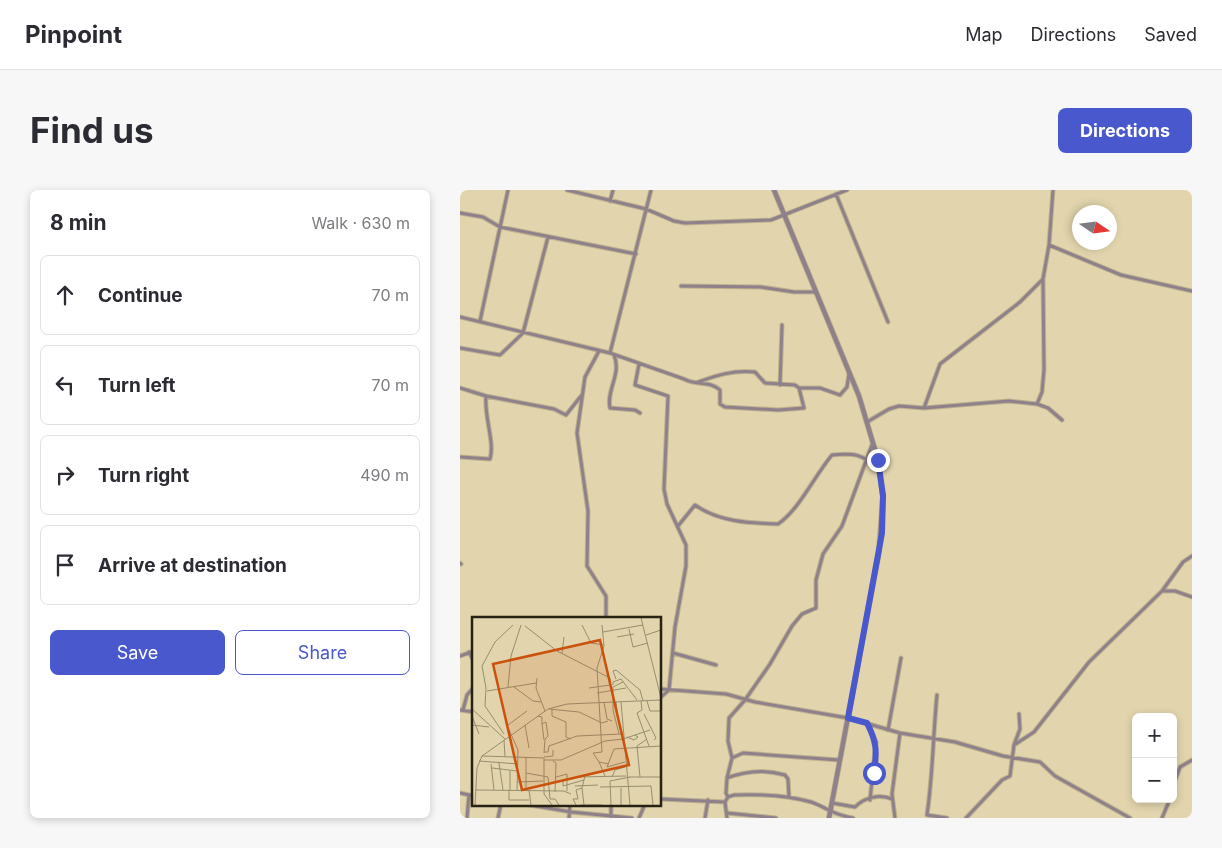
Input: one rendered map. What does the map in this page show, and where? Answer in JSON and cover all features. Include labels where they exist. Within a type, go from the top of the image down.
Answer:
[{"type":"street","points":[[480,322],[508,190]]},
{"type":"street","points":[[568,190],[646,209],[674,221],[685,223],[771,220],[848,190]]},
{"type":"street","points":[[610,201],[612,190]]},
{"type":"street","points":[[640,413],[635,410],[610,408],[610,399],[617,369],[612,354],[651,190]]},
{"type":"street","points":[[774,190],[849,373],[867,422],[880,469],[883,496],[882,533],[829,818]]},
{"type":"street","points":[[1037,404],[1042,392],[1044,370],[1043,279],[1049,245],[1053,190]]},
{"type":"street","points":[[836,194],[888,322]]},
{"type":"street","points":[[460,213],[483,217],[500,227],[636,254]]},
{"type":"street","points":[[460,348],[500,355],[523,332],[548,238]]},
{"type":"street","points":[[1049,245],[1121,275],[1192,291]]},
{"type":"street","points":[[924,408],[940,364],[1020,302],[1043,279]]},
{"type":"street","points":[[681,286],[761,287],[794,292],[816,292]]},
{"type":"street","points":[[460,317],[599,350],[684,379],[693,384],[715,385],[720,390],[721,406],[778,410],[806,408],[799,388]]},
{"type":"street","points":[[780,385],[782,325]]},
{"type":"street","points":[[599,350],[586,377],[581,396],[577,433],[588,512],[586,566],[606,596],[606,617]]},
{"type":"street","points":[[639,364],[635,385],[668,396],[664,489],[667,504],[686,545],[686,566],[672,653],[669,690],[661,697]]},
{"type":"street","points":[[693,384],[724,372],[745,371],[755,372],[764,383],[799,388],[820,388],[840,395],[847,387],[849,373]]},
{"type":"street","points":[[460,388],[486,396],[554,409],[566,415],[581,396]]},
{"type":"street","points":[[460,457],[490,459],[492,453],[486,420],[486,396]]},
{"type":"street","points":[[867,422],[889,409],[899,406],[924,408],[1009,401],[1037,404],[1048,408],[1062,420]]},
{"type":"street","points":[[727,818],[727,778],[732,758],[728,741],[729,718],[745,700],[770,664],[792,626],[802,614],[816,608],[816,580],[823,554],[842,526],[873,441]]},
{"type":"street","points":[[678,526],[696,505],[719,517],[741,523],[778,524],[790,513],[819,470],[832,455],[853,454],[866,458],[880,469]]},
{"type":"street","points":[[1014,745],[1034,732],[1089,662],[1162,591],[1184,562],[1192,556]]},
{"type":"street","points":[[1162,591],[1175,591],[1192,597]]},
{"type":"street","points":[[460,656],[472,651]]},
{"type":"street","points":[[469,652],[472,658]]},
{"type":"street","points":[[672,653],[716,665]]},
{"type":"street","points":[[888,730],[901,658]]},
{"type":"street","points":[[462,710],[467,695],[472,689]]},
{"type":"street","points":[[661,689],[726,694],[745,700],[848,718],[900,733],[933,738],[1040,762],[1055,776],[1130,818]]},
{"type":"street","points":[[937,695],[933,738],[934,772],[927,815],[947,818]]},
{"type":"street","points":[[966,818],[1002,780],[1010,776],[1014,745],[1020,729],[1019,714]]},
{"type":"street","points":[[867,723],[876,742],[870,800]]},
{"type":"street","points":[[895,818],[892,799],[900,733]]},
{"type":"street","points":[[732,758],[743,753],[756,753],[839,760]]},
{"type":"street","points":[[1177,775],[1180,767],[1192,760]]},
{"type":"street","points":[[727,778],[741,772],[784,775],[788,778],[789,797]]},
{"type":"street","points":[[460,793],[472,796]]},
{"type":"street","points":[[466,818],[469,795]]},
{"type":"street","points":[[728,797],[740,795],[789,797],[812,802],[836,816],[853,818]]},
{"type":"street","points":[[832,803],[855,807],[860,802],[870,800],[877,795],[892,799]]},
{"type":"street","points":[[661,799],[726,802]]},
{"type":"street","points":[[705,818],[708,800]]},
{"type":"street","points":[[1162,818],[1168,803]]},
{"type":"street","points":[[536,806],[610,817],[632,818]]},
{"type":"street","points":[[570,806],[570,818]]},
{"type":"street","points":[[638,818],[644,806]]},
{"type":"street","points":[[727,813],[776,818]]},
{"type":"route","points":[[874,773],[876,742],[867,723],[848,718],[882,533],[883,496],[878,460]]}]
